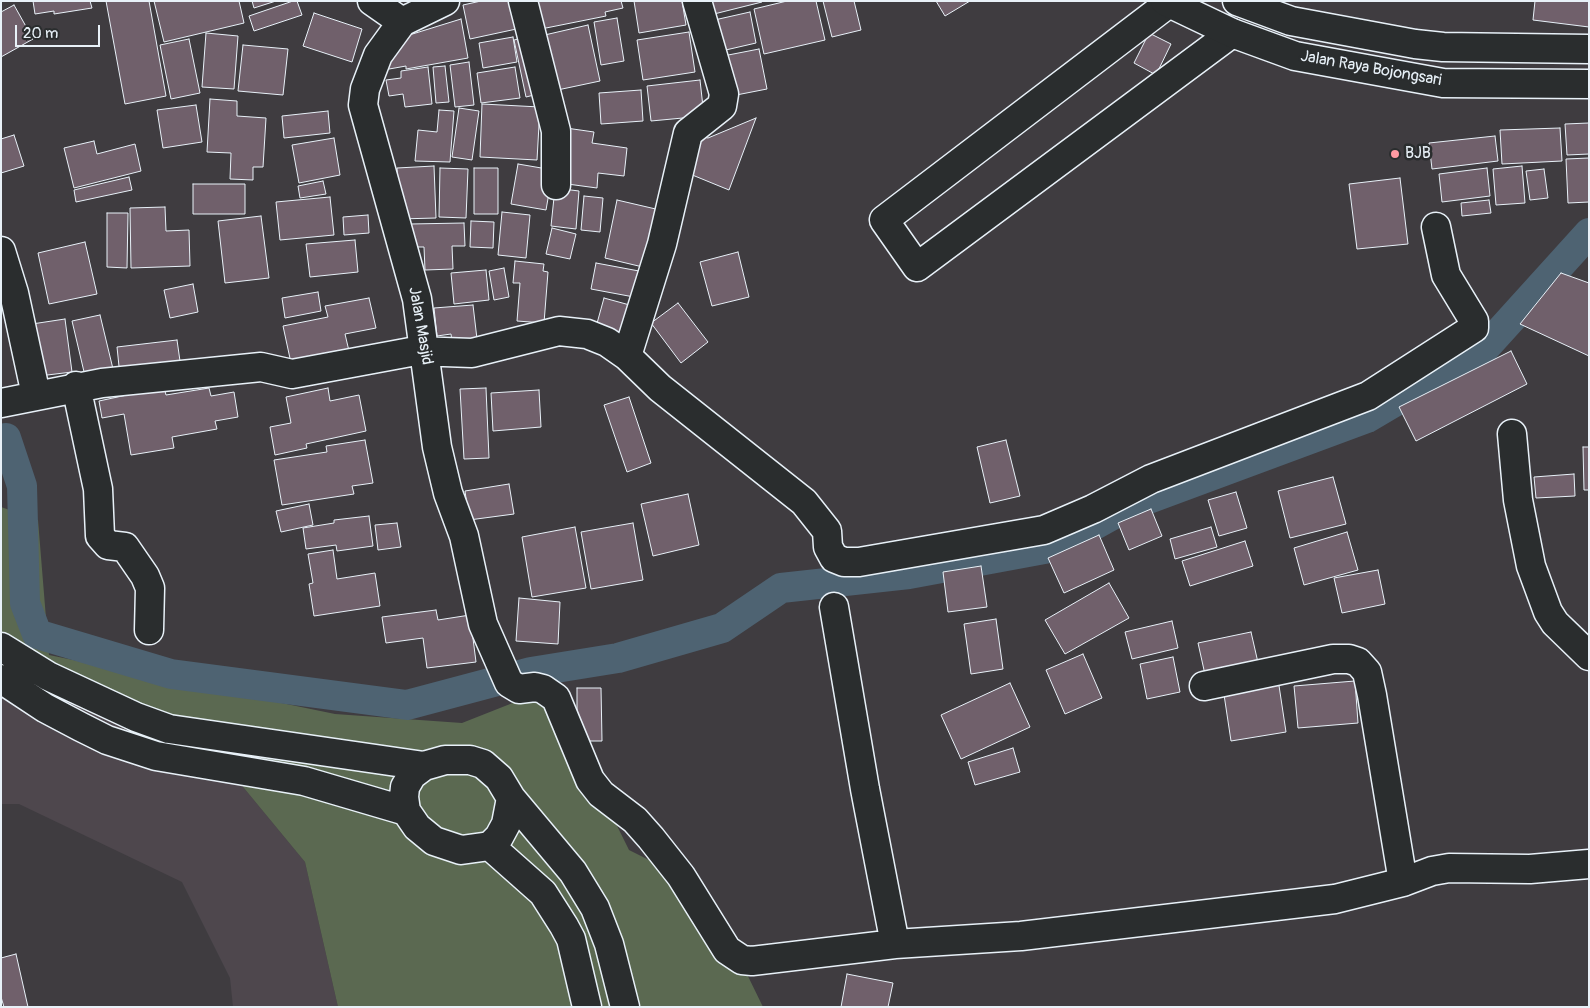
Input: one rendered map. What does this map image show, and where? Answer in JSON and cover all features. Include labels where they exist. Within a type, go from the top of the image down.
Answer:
[{"type":"main road","points":[[372,1],[402,22]]},
{"type":"main road","name":"Jalan Masjid","points":[[445,1],[402,22],[378,55],[365,89],[364,105],[370,137],[396,219],[414,290],[426,353],[437,448],[448,493],[464,536],[483,624],[506,675],[519,689],[535,687],[543,689],[556,698],[590,780],[601,794],[635,820],[651,838],[680,876],[727,950],[733,956],[742,960],[765,960],[895,944]]},
{"type":"main road","points":[[523,1],[556,131],[556,184]]},
{"type":"main road","points":[[627,356],[662,244],[688,133],[722,106],[724,94],[697,1]]},
{"type":"main road","name":"Jalan Raya Bojongsari","points":[[1237,1],[1290,21],[1415,44],[1468,48],[1589,49]]},
{"type":"main road","points":[[1167,2],[884,220],[917,267],[1232,33]]},
{"type":"main road","name":"Jalan Raya Bojongsari","points":[[1167,2],[1232,33],[1295,56],[1444,83],[1589,84]]},
{"type":"main road","points":[[1,403],[76,386],[261,366],[292,374],[416,351],[426,353],[472,353],[559,331],[587,334],[607,342],[627,356],[660,388],[804,502],[827,531],[828,547],[834,558],[844,562],[859,562],[1044,530],[1093,509],[1151,479],[1368,396],[1474,328],[1474,321],[1446,275],[1436,227]]},
{"type":"main road","points":[[1,251],[14,294],[36,395]]},
{"type":"main road","points":[[76,386],[98,489],[100,536],[108,545],[125,547],[145,576],[150,588],[150,630]]},
{"type":"main road","points":[[1512,434],[1518,500],[1531,566],[1548,612],[1555,623],[1589,656]]},
{"type":"main road","points":[[834,607],[865,789],[895,944],[1021,936],[1335,899],[1403,882],[1432,871],[1449,868],[1530,869],[1589,864]]},
{"type":"main road","points":[[1,647],[48,676],[136,717],[169,729],[424,766]]},
{"type":"main road","points":[[1204,686],[1334,659],[1349,659],[1358,662],[1366,672],[1372,695],[1403,882]]},
{"type":"main road","points":[[1,679],[44,708],[107,740],[148,753],[304,781],[406,811]]},
{"type":"main road","points":[[511,798],[506,824],[499,837],[490,846],[461,850],[441,844],[418,827],[406,811],[404,797],[405,787],[412,775],[424,766],[445,760],[470,760],[483,764],[499,778],[511,798],[573,872],[595,908],[609,944],[625,1007]]},
{"type":"main road","points":[[490,846],[543,893],[564,926],[571,939],[587,1007]]},
{"type":"shaded area","points":[[1,686],[51,687],[119,705],[220,759],[305,862],[338,1007],[233,1007],[230,978],[182,882],[19,804],[1,804]]},
{"type":"green space","points":[[1,507],[38,520],[49,655],[335,714],[462,723],[543,691],[579,749],[629,850],[705,888],[763,1007],[338,1007],[305,862],[220,759],[119,705],[51,687],[1,686]]},
{"type":"building","points":[[33,1],[90,1],[92,8],[54,14],[54,11],[35,14]]},
{"type":"building","points":[[106,1],[149,1],[166,96],[125,104]]},
{"type":"building","points":[[154,1],[239,1],[244,23],[164,42]]},
{"type":"building","points":[[252,1],[276,1],[254,8]]},
{"type":"building","points":[[297,1],[302,15],[254,31],[249,16]]},
{"type":"building","points":[[481,1],[516,1],[521,28],[470,39],[463,5]]},
{"type":"building","points":[[525,1],[621,1],[623,8],[605,12],[606,16],[531,31]]},
{"type":"building","points":[[634,1],[682,1],[686,25],[639,33]]},
{"type":"building","points":[[702,1],[761,1],[762,2],[706,16]]},
{"type":"building","points":[[787,1],[816,1],[825,40],[764,54],[754,9]]},
{"type":"building","points":[[823,1],[854,1],[861,30],[832,37]]},
{"type":"building","points":[[936,1],[970,1],[945,16]]},
{"type":"building","points":[[1535,1],[1589,1],[1589,27],[1533,20]]},
{"type":"building","points":[[14,5],[33,39],[1,57],[1,12]]},
{"type":"building","points":[[750,12],[756,43],[717,52],[710,21]]},
{"type":"building","points":[[314,13],[362,29],[352,62],[303,46]]},
{"type":"building","points":[[617,18],[624,61],[601,65],[594,22]]},
{"type":"building","points":[[461,19],[468,58],[406,69],[406,66],[378,71],[406,36]]},
{"type":"building","points":[[588,25],[600,81],[548,92],[536,37]]},
{"type":"building","points":[[689,32],[695,72],[643,80],[637,40]]},
{"type":"building","points":[[206,33],[238,36],[234,89],[202,87]]},
{"type":"building","points":[[1149,33],[1171,44],[1156,75],[1134,63]]},
{"type":"building","points":[[531,36],[542,93],[526,97],[514,40]]},
{"type":"building","points":[[513,37],[517,62],[483,68],[479,43]]},
{"type":"building","points":[[189,39],[200,93],[171,99],[160,45]]},
{"type":"building","points":[[243,45],[288,49],[283,95],[238,91]]},
{"type":"building","points":[[759,49],[767,89],[726,97],[718,57]]},
{"type":"building","points":[[469,62],[474,105],[455,107],[450,65]]},
{"type":"building","points":[[445,66],[449,102],[436,103],[433,67]]},
{"type":"building","points":[[428,67],[432,104],[405,107],[403,94],[389,96],[386,80],[401,78],[401,71]]},
{"type":"building","points":[[515,67],[520,98],[481,103],[477,73]]},
{"type":"building","points":[[700,80],[704,116],[651,121],[647,86]]},
{"type":"building","points":[[641,90],[643,121],[601,124],[599,93]]},
{"type":"building","points":[[210,99],[237,101],[237,116],[266,118],[263,167],[253,167],[253,180],[230,179],[231,153],[207,152]]},
{"type":"building","points":[[482,104],[540,107],[537,160],[480,157]]},
{"type":"building","points":[[196,105],[202,142],[163,148],[157,110]]},
{"type":"building","points":[[459,108],[479,111],[472,160],[452,157]]},
{"type":"building","points":[[439,110],[454,111],[450,162],[415,161],[418,130],[437,132]]},
{"type":"building","points":[[328,111],[330,133],[284,138],[282,116]]},
{"type":"building","points":[[756,118],[729,190],[685,172],[700,136],[708,138]]},
{"type":"building","points":[[1589,123],[1589,154],[1567,155],[1565,124]]},
{"type":"building","points":[[566,128],[594,132],[592,143],[627,148],[624,176],[598,173],[597,188],[560,183]]},
{"type":"building","points":[[1560,128],[1562,161],[1502,164],[1500,130]]},
{"type":"building","points":[[14,135],[24,166],[1,173],[1,139]]},
{"type":"building","points":[[1495,136],[1498,161],[1432,169],[1429,143]]},
{"type":"building","points":[[334,138],[340,175],[299,183],[292,145]]},
{"type":"building","points":[[94,141],[97,154],[135,144],[141,171],[74,188],[64,148]]},
{"type":"building","points":[[1589,158],[1589,202],[1568,203],[1566,159]]},
{"type":"building","points":[[518,164],[553,170],[546,210],[511,204]]},
{"type":"building","points":[[434,166],[436,218],[399,219],[397,168]]},
{"type":"building","points":[[1522,166],[1525,203],[1496,205],[1493,169]]},
{"type":"building","points":[[440,168],[468,169],[466,218],[439,217]]},
{"type":"building","points":[[474,168],[498,168],[498,214],[474,214]]},
{"type":"building","points":[[1487,168],[1490,196],[1442,202],[1439,174]]},
{"type":"building","points":[[1544,169],[1548,198],[1530,200],[1526,171]]},
{"type":"building","points":[[129,177],[132,190],[76,202],[74,190]]},
{"type":"building","points":[[1400,178],[1408,244],[1357,249],[1349,184]]},
{"type":"building","points":[[323,181],[326,194],[300,198],[298,186]]},
{"type":"building","points":[[193,184],[245,184],[245,214],[193,214]]},
{"type":"building","points":[[555,188],[579,191],[576,229],[551,226]]},
{"type":"building","points":[[584,196],[603,198],[600,232],[581,230]]},
{"type":"building","points":[[330,197],[334,235],[280,240],[276,202]]},
{"type":"building","points":[[617,200],[660,210],[647,268],[605,258]]},
{"type":"building","points":[[1489,200],[1491,213],[1462,216],[1461,203]]},
{"type":"building","points":[[165,207],[166,231],[189,230],[190,266],[131,268],[130,208]]},
{"type":"building","points":[[502,212],[530,215],[526,258],[498,255]]},
{"type":"building","points":[[107,213],[128,213],[127,268],[107,267]]},
{"type":"building","points":[[368,215],[369,233],[344,235],[343,217]]},
{"type":"building","points":[[261,216],[269,278],[225,283],[218,221]]},
{"type":"building","points":[[471,221],[494,222],[493,248],[470,247]]},
{"type":"building","points":[[464,223],[465,246],[452,246],[453,269],[425,270],[424,247],[411,247],[410,224]]},
{"type":"building","points":[[552,228],[576,234],[570,259],[546,254]]},
{"type":"building","points":[[355,240],[358,272],[310,277],[306,244]]},
{"type":"building","points":[[85,242],[97,294],[49,304],[38,253]]},
{"type":"building","points":[[738,252],[749,297],[712,306],[700,262]]},
{"type":"building","points":[[515,261],[544,264],[543,271],[548,272],[544,323],[517,321],[520,283],[513,283]]},
{"type":"building","points":[[596,263],[639,271],[634,297],[591,289]]},
{"type":"building","points":[[504,268],[509,297],[494,300],[489,271]]},
{"type":"building","points":[[486,270],[489,300],[454,304],[451,273]]},
{"type":"building","points":[[1561,273],[1589,283],[1589,356],[1520,324]]},
{"type":"building","points":[[193,284],[198,312],[170,318],[164,290]]},
{"type":"building","points":[[318,292],[321,311],[285,318],[282,298]]},
{"type":"building","points":[[369,298],[376,328],[345,334],[349,351],[291,363],[283,326],[328,317],[325,306]]},
{"type":"building","points":[[604,298],[637,307],[629,336],[596,327]]},
{"type":"building","points":[[678,303],[708,342],[681,363],[651,323]]},
{"type":"building","points":[[473,305],[477,339],[452,342],[451,334],[437,336],[434,308]]},
{"type":"building","points":[[100,315],[113,369],[85,376],[72,321]]},
{"type":"building","points":[[65,319],[72,372],[39,376],[32,324]]},
{"type":"building","points":[[177,340],[181,368],[120,376],[117,347]]},
{"type":"building","points":[[1511,351],[1527,384],[1416,441],[1399,407]]},
{"type":"building","points":[[164,387],[166,395],[209,388],[211,396],[234,392],[238,417],[215,421],[217,429],[172,437],[174,448],[131,455],[124,414],[102,418],[99,401]]},
{"type":"building","points":[[328,388],[330,401],[359,395],[366,431],[306,444],[307,448],[275,455],[270,427],[291,423],[286,397]]},
{"type":"building","points":[[486,388],[489,458],[464,459],[460,389]]},
{"type":"building","points":[[539,390],[541,427],[493,431],[491,393]]},
{"type":"building","points":[[629,397],[651,463],[627,472],[604,405]]},
{"type":"building","points":[[365,440],[373,483],[352,486],[354,494],[282,505],[274,460],[327,452],[326,446]]},
{"type":"building","points":[[1006,440],[1020,496],[990,503],[977,447]]},
{"type":"building","points":[[1583,447],[1589,447],[1589,490],[1584,490]]},
{"type":"building","points":[[1574,474],[1575,496],[1536,498],[1534,477]]},
{"type":"building","points":[[1333,477],[1346,524],[1290,538],[1278,491]]},
{"type":"building","points":[[509,484],[514,514],[469,520],[465,491]]},
{"type":"building","points":[[1236,492],[1247,528],[1219,536],[1208,500]]},
{"type":"building","points":[[688,494],[699,545],[653,556],[641,504]]},
{"type":"building","points":[[309,504],[313,525],[281,532],[276,511]]},
{"type":"building","points":[[1151,509],[1162,536],[1129,550],[1118,523]]},
{"type":"building","points":[[369,516],[373,546],[337,551],[336,545],[306,549],[303,528],[334,523],[334,520]]},
{"type":"building","points":[[397,523],[401,547],[378,550],[375,525]]},
{"type":"building","points":[[633,523],[643,580],[591,589],[581,532]]},
{"type":"building","points":[[575,527],[586,588],[532,597],[522,537]]},
{"type":"building","points":[[1211,527],[1217,547],[1175,559],[1170,539]]},
{"type":"building","points":[[1347,532],[1358,570],[1304,585],[1294,548]]},
{"type":"building","points":[[1099,535],[1114,570],[1064,593],[1048,558]]},
{"type":"building","points":[[1245,541],[1253,566],[1190,586],[1182,561]]},
{"type":"building","points":[[333,550],[337,579],[375,573],[380,606],[314,616],[309,584],[313,583],[308,554]]},
{"type":"building","points":[[981,566],[987,607],[948,612],[943,572]]},
{"type":"building","points":[[1378,570],[1385,604],[1342,613],[1334,578]]},
{"type":"building","points":[[1109,583],[1129,618],[1065,654],[1045,620]]},
{"type":"building","points":[[519,598],[560,602],[558,644],[516,641]]},
{"type":"building","points":[[436,610],[438,620],[470,615],[476,662],[427,668],[423,638],[386,643],[382,617]]},
{"type":"building","points":[[996,619],[1003,669],[971,674],[964,624]]},
{"type":"building","points":[[1172,621],[1178,648],[1132,659],[1125,632]]},
{"type":"building","points":[[1251,632],[1259,667],[1206,679],[1198,643]]},
{"type":"building","points":[[1083,654],[1102,698],[1065,714],[1046,670]]},
{"type":"building","points":[[1173,657],[1180,692],[1147,699],[1140,664]]},
{"type":"building","points":[[1278,679],[1286,732],[1231,741],[1223,688]]},
{"type":"building","points":[[1355,681],[1358,723],[1298,728],[1294,686]]},
{"type":"building","points":[[1010,683],[1030,727],[961,759],[941,715]]},
{"type":"building","points":[[577,688],[601,688],[602,741],[577,741]]},
{"type":"building","points":[[1013,748],[1020,772],[975,785],[968,762]]},
{"type":"building","points":[[16,954],[28,1007],[4,1007],[1,997],[1,958]]},
{"type":"building","points":[[847,974],[893,983],[888,1007],[841,1007]]},
{"type":"waterway","points":[[1,439],[6,438],[22,486],[25,603],[37,634],[171,674],[407,705],[531,672],[618,658],[722,628],[781,588],[909,574],[1055,547],[1127,507],[1367,418],[1484,349],[1589,233]]},
{"type":"place","name":"BJB","points":[[1395,154]]}]
